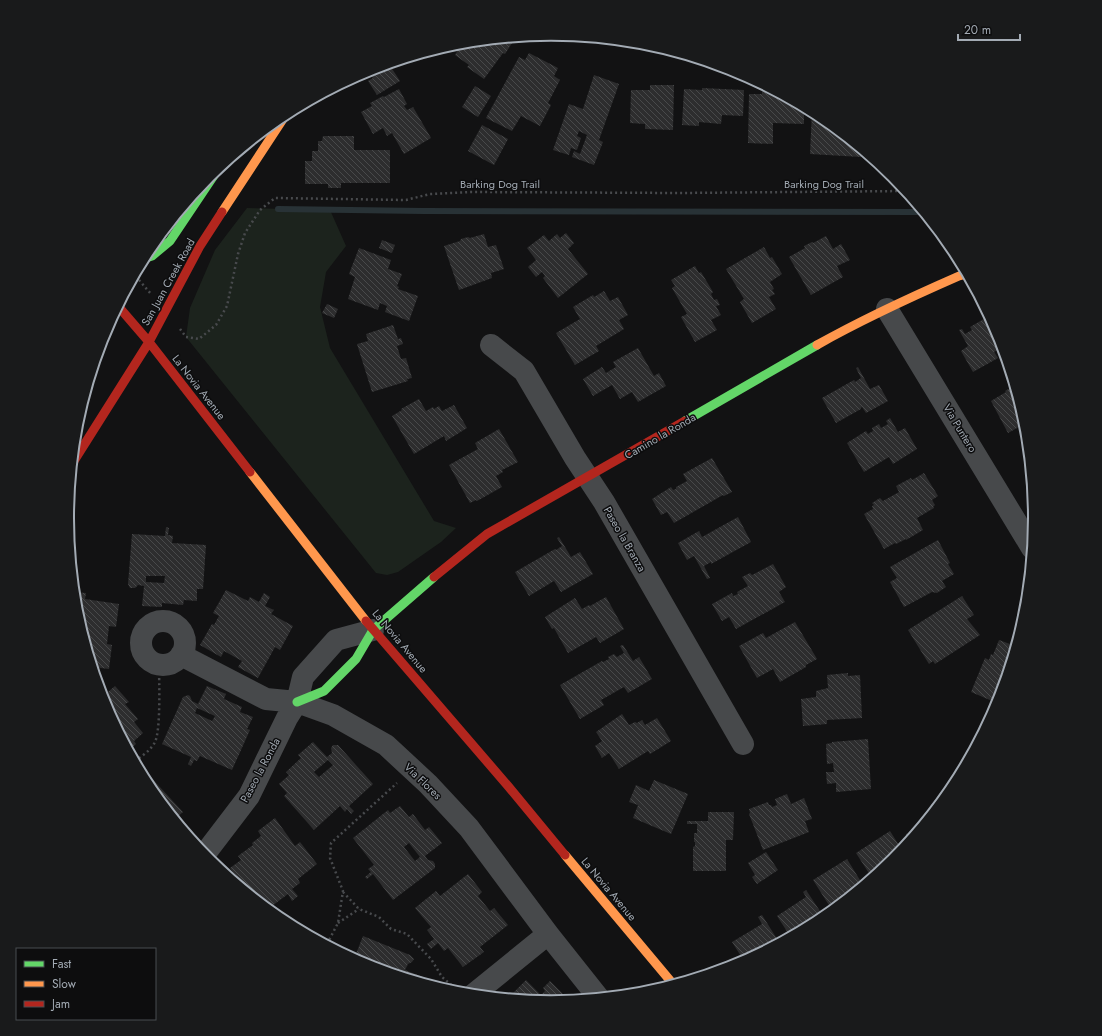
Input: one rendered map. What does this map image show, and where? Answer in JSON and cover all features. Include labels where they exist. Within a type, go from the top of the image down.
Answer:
[{"type":"main road","name":"San Juan Creek Road","points":[[78,454],[149,342],[200,246],[278,127]]},
{"type":"main road","points":[[152,256],[170,241],[203,192]]},
{"type":"main road","name":"Camino la Ronda","points":[[373,630],[487,534],[848,328],[886,309],[961,275]]},
{"type":"main road","name":"La Novia Avenue","points":[[122,310],[149,342],[373,630],[502,780],[670,980]]},
{"type":"street","name":"Via Puntero","points":[[886,309],[1027,540]]},
{"type":"street","name":"Paseo la Branza","points":[[491,345],[524,371],[604,502],[743,744]]},
{"type":"street","points":[[167,621],[175,625],[181,631],[184,638],[184,647],[181,655],[175,661],[167,664],[159,664],[151,661],[145,655],[141,647],[141,639],[144,631],[150,625],[167,621]]},
{"type":"street","name":"Camino la Ronda","points":[[297,702],[303,677],[336,640],[373,630]]},
{"type":"street","name":"Via Flores","points":[[181,655],[266,698],[297,702],[333,714],[386,745],[428,784],[469,828],[548,934],[595,993]]},
{"type":"street","name":"Paseo la Ronda","points":[[208,849],[250,796],[287,718],[297,702]]},
{"type":"street","points":[[471,988],[548,934]]},
{"type":"path","name":"Barking Dog Trail","points":[[186,337],[199,340],[216,326],[227,306],[238,254],[245,233],[260,210],[275,198],[406,200],[430,194],[471,192],[899,192]]},
{"type":"path","points":[[139,758],[146,753],[155,742],[158,727],[159,664]]},
{"type":"path","points":[[412,769],[331,843],[330,858],[343,891],[359,909],[379,917],[391,929],[407,934],[431,958],[442,977],[455,985]]},
{"type":"path","points":[[329,940],[338,923],[343,891]]},
{"type":"path","points":[[338,923],[359,909]]},
{"type":"shaded area","points":[[247,208],[330,210],[346,246],[326,272],[320,307],[330,348],[434,521],[456,528],[441,542],[398,572],[387,575],[376,573],[186,337],[190,308],[215,250]]},
{"type":"building","points":[[512,43],[505,54],[503,53],[484,79],[467,67],[469,65],[455,55],[458,50]]},
{"type":"building","points":[[529,53],[558,68],[554,76],[560,80],[548,103],[551,105],[540,126],[521,116],[512,131],[486,118],[519,57],[525,60]]},
{"type":"building","points":[[392,68],[400,81],[377,95],[368,81],[373,78],[371,76]]},
{"type":"building","points":[[594,75],[619,84],[599,140],[603,142],[594,165],[572,157],[574,151],[580,154],[587,135],[579,131],[577,136],[581,138],[577,150],[571,148],[569,155],[553,150],[569,104],[583,109]]},
{"type":"building","points":[[650,85],[674,85],[673,130],[645,129],[645,124],[630,123],[631,90],[650,90]]},
{"type":"building","points":[[475,86],[491,96],[478,117],[462,107]]},
{"type":"building","points":[[702,88],[744,90],[743,116],[722,115],[721,124],[699,122],[699,126],[682,125],[684,89],[702,90]]},
{"type":"building","points":[[399,89],[407,104],[404,106],[407,110],[413,107],[431,138],[404,154],[392,133],[387,136],[383,128],[373,134],[361,112],[372,106],[370,103]]},
{"type":"building","points":[[762,90],[804,114],[804,124],[773,123],[773,144],[748,143],[749,94],[762,94]]},
{"type":"building","points":[[812,118],[861,155],[861,157],[810,154]]},
{"type":"building","points":[[482,125],[508,139],[494,165],[468,151]]},
{"type":"building","points":[[323,136],[354,136],[354,150],[390,150],[390,183],[341,183],[341,188],[328,188],[328,184],[305,184],[305,161],[312,161],[312,151],[318,151],[318,141],[322,141]]},
{"type":"building","points":[[566,233],[574,243],[568,249],[588,274],[558,298],[543,278],[545,276],[542,272],[536,277],[528,267],[536,260],[527,248],[544,235],[549,241],[557,234],[560,238]]},
{"type":"building","points":[[484,234],[488,247],[496,245],[504,269],[491,273],[492,278],[459,290],[444,246],[460,241],[461,239]]},
{"type":"building","points":[[826,236],[833,249],[841,244],[850,260],[837,266],[843,277],[811,295],[789,257],[805,248],[804,246]]},
{"type":"building","points":[[382,240],[395,245],[392,253],[379,248]]},
{"type":"building","points":[[764,247],[782,274],[770,282],[774,289],[772,290],[775,294],[769,297],[776,309],[752,323],[740,302],[744,299],[726,269]]},
{"type":"building","points":[[359,248],[391,260],[388,269],[402,274],[397,286],[399,287],[398,289],[418,296],[409,321],[385,312],[387,306],[380,303],[378,310],[348,299],[355,277],[349,274]]},
{"type":"building","points":[[695,266],[699,273],[701,272],[713,292],[711,294],[714,300],[717,299],[720,305],[716,306],[721,315],[711,320],[717,330],[695,342],[681,317],[687,314],[672,288],[675,286],[671,280]]},
{"type":"building","points":[[604,291],[610,301],[618,297],[628,315],[619,320],[624,329],[596,346],[599,351],[575,365],[556,333],[580,319],[573,307],[593,295],[594,297]]},
{"type":"building","points":[[327,304],[338,309],[334,318],[322,313]]},
{"type":"building","points":[[984,319],[998,350],[994,352],[998,358],[973,372],[961,351],[968,346],[959,330],[962,329],[965,334],[972,330],[970,327]]},
{"type":"building","points":[[393,325],[398,339],[401,338],[403,344],[397,346],[401,359],[406,358],[412,378],[407,379],[408,381],[372,392],[357,344],[368,341],[366,334]]},
{"type":"building","points":[[638,348],[654,376],[659,373],[666,386],[638,402],[632,392],[620,399],[612,385],[593,396],[583,379],[602,367],[606,373],[616,367],[613,362]]},
{"type":"building","points":[[858,367],[870,389],[879,385],[888,401],[866,413],[862,407],[836,423],[822,398],[854,380],[855,382],[861,378],[856,368]]},
{"type":"building","points":[[1010,388],[1019,427],[1008,433],[991,401],[1006,392],[1005,391]]},
{"type":"building","points":[[419,399],[426,411],[433,407],[434,409],[439,406],[442,411],[454,405],[467,428],[446,441],[444,436],[414,454],[392,416]]},
{"type":"building","points":[[890,418],[898,432],[905,428],[917,449],[893,464],[889,457],[864,472],[847,443],[866,431],[868,434],[873,431],[872,428],[879,424],[881,428],[888,424],[886,421]]},
{"type":"building","points":[[499,429],[518,462],[502,470],[503,472],[496,476],[502,487],[477,501],[476,500],[470,503],[449,465],[478,449],[475,443]]},
{"type":"building","points":[[712,458],[732,492],[724,496],[723,495],[674,523],[667,512],[661,515],[652,499],[671,487],[673,490],[676,489],[676,487],[687,481],[683,474]]},
{"type":"building","points":[[924,473],[938,496],[932,500],[935,505],[933,507],[934,508],[917,518],[923,530],[906,540],[896,544],[895,543],[884,549],[864,514],[873,509],[872,506],[874,505],[872,503],[880,498],[883,501],[899,492],[896,486],[911,478],[912,480]]},
{"type":"building","points":[[738,517],[751,542],[711,564],[711,562],[704,566],[710,578],[707,579],[694,556],[687,560],[678,543],[699,531],[702,537]]},
{"type":"building","points":[[166,527],[169,528],[168,535],[173,536],[172,543],[206,545],[203,589],[197,589],[197,601],[184,600],[183,605],[162,603],[162,607],[142,606],[144,586],[138,585],[135,588],[130,588],[128,584],[132,534],[165,536]],"holes":[[[146,576],[165,576],[164,583],[146,582]]]},
{"type":"building","points":[[559,537],[571,557],[580,552],[593,574],[561,592],[554,581],[529,596],[515,572],[562,546],[557,538]]},
{"type":"building","points":[[938,540],[954,574],[942,581],[946,587],[937,593],[932,592],[904,607],[890,582],[897,578],[890,567]]},
{"type":"building","points":[[773,564],[786,587],[779,592],[785,602],[736,629],[729,617],[722,621],[712,604],[732,593],[733,596],[738,594],[737,592],[748,586],[742,577],[750,573],[752,575]]},
{"type":"building","points":[[226,590],[248,601],[250,597],[259,602],[264,593],[270,597],[265,606],[274,610],[271,614],[293,626],[280,650],[275,647],[258,678],[238,667],[242,661],[224,651],[221,657],[200,645],[212,624],[214,625],[219,616],[213,613]]},
{"type":"building","points":[[80,593],[86,593],[85,599],[119,604],[116,627],[109,626],[107,644],[112,645],[109,669],[98,668],[90,641]]},
{"type":"building","points":[[962,596],[974,615],[967,619],[980,635],[935,664],[933,661],[929,664],[908,630]]},
{"type":"building","points":[[606,597],[624,629],[600,643],[596,637],[568,653],[554,628],[552,629],[545,617],[575,598],[582,609]]},
{"type":"building","points":[[795,622],[817,659],[780,682],[773,669],[757,678],[739,646],[763,633],[766,638]]},
{"type":"building","points":[[999,640],[1010,644],[1012,641],[992,701],[971,692],[985,658],[989,660],[991,654],[993,655]]},
{"type":"building","points":[[623,645],[633,661],[639,657],[652,679],[628,693],[624,687],[601,700],[604,705],[580,719],[560,685],[602,661],[603,662],[609,659],[608,657],[614,654],[617,657],[624,653],[620,646]]},
{"type":"building","points":[[848,673],[848,676],[860,675],[862,718],[827,720],[827,724],[803,726],[801,699],[816,697],[816,691],[828,688],[827,675]]},
{"type":"building","points":[[115,686],[129,702],[125,704],[138,719],[134,722],[143,733],[134,741],[136,744],[133,747],[123,729],[107,693]]},
{"type":"building","points":[[207,686],[226,694],[224,699],[242,707],[240,712],[253,717],[247,729],[250,730],[232,770],[200,756],[197,761],[194,760],[191,766],[188,764],[191,757],[162,744],[183,697],[188,695],[192,701],[198,704]],"holes":[[[197,708],[215,716],[212,721],[195,713]]]},
{"type":"building","points":[[622,714],[629,725],[642,720],[645,725],[657,718],[671,741],[650,754],[648,751],[619,769],[609,753],[602,758],[595,746],[602,741],[596,732]]},
{"type":"building","points":[[868,739],[871,789],[836,792],[836,783],[827,784],[826,772],[834,772],[833,763],[827,764],[826,744],[832,742]]},
{"type":"building","points":[[313,742],[327,757],[332,753],[331,748],[333,745],[338,745],[373,784],[349,806],[354,811],[351,814],[347,809],[345,812],[340,806],[314,830],[284,796],[287,793],[279,784],[289,775],[286,772],[301,758],[298,755]],"holes":[[[328,760],[333,765],[319,777],[314,772]]]},
{"type":"building","points":[[150,776],[183,812],[179,816]]},
{"type":"building","points":[[654,780],[688,794],[671,834],[633,818],[638,805],[629,802],[636,785],[649,791]]},
{"type":"building","points":[[787,794],[791,804],[804,798],[812,819],[805,821],[809,832],[763,850],[749,814],[749,809],[768,802],[772,807],[777,805],[775,799]]},
{"type":"building","points":[[400,806],[409,817],[413,814],[425,830],[429,827],[442,843],[425,856],[428,860],[433,861],[435,868],[393,900],[373,874],[367,879],[365,877],[371,872],[368,869],[374,865],[353,838],[388,810],[390,813]],"holes":[[[409,843],[420,857],[415,861],[404,847]]]},
{"type":"building","points":[[708,812],[734,812],[733,840],[726,840],[726,871],[693,871],[693,847],[695,846],[694,833],[697,833],[697,824],[687,824],[687,821],[708,821]]},
{"type":"building","points":[[275,818],[295,846],[300,842],[317,864],[298,879],[300,883],[292,889],[298,896],[292,901],[288,894],[273,905],[237,877],[230,868],[241,860],[238,856],[253,845],[252,843],[261,836],[258,831]]},
{"type":"building","points":[[890,831],[899,844],[869,874],[856,853]]},
{"type":"building","points":[[766,852],[778,870],[757,884],[752,877],[755,875],[748,863]]},
{"type":"building","points":[[847,859],[861,881],[829,905],[813,880]]},
{"type":"building","points":[[468,874],[482,892],[478,896],[490,911],[494,908],[508,925],[480,947],[484,952],[463,967],[448,948],[444,951],[438,943],[431,949],[427,944],[434,939],[427,930],[431,927],[415,908],[436,891],[440,896]]},
{"type":"building","points":[[806,890],[820,912],[787,932],[777,916],[806,897],[803,892]]},
{"type":"building","points":[[762,915],[776,938],[741,956],[732,942],[762,924],[758,917]]},
{"type":"building","points":[[363,936],[410,955],[414,959],[408,964],[405,970],[425,978],[396,969],[356,953]]},
{"type":"building","points":[[526,980],[541,995],[520,994],[513,993]]},
{"type":"building","points":[[550,981],[564,995],[541,995],[545,991],[543,988]]},
{"type":"waterway","points":[[278,209],[423,211],[917,212]]},
{"type":"traffic: fast","points":[[152,256],[170,241],[203,192]]},
{"type":"traffic: fast","points":[[685,421],[817,345]]},
{"type":"traffic: fast","points":[[297,702],[324,691],[356,659],[373,630],[434,577]]},
{"type":"traffic: slow","points":[[222,212],[278,127]]},
{"type":"traffic: slow","points":[[817,345],[887,309],[961,275]]},
{"type":"traffic: slow","points":[[250,472],[366,621]]},
{"type":"traffic: slow","points":[[565,855],[670,980]]},
{"type":"traffic: jam","points":[[78,454],[149,342],[200,246],[222,212]]},
{"type":"traffic: jam","points":[[122,310],[149,342],[250,472]]},
{"type":"traffic: jam","points":[[434,577],[487,534],[685,421]]},
{"type":"traffic: jam","points":[[366,621],[508,786],[565,855]]}]
